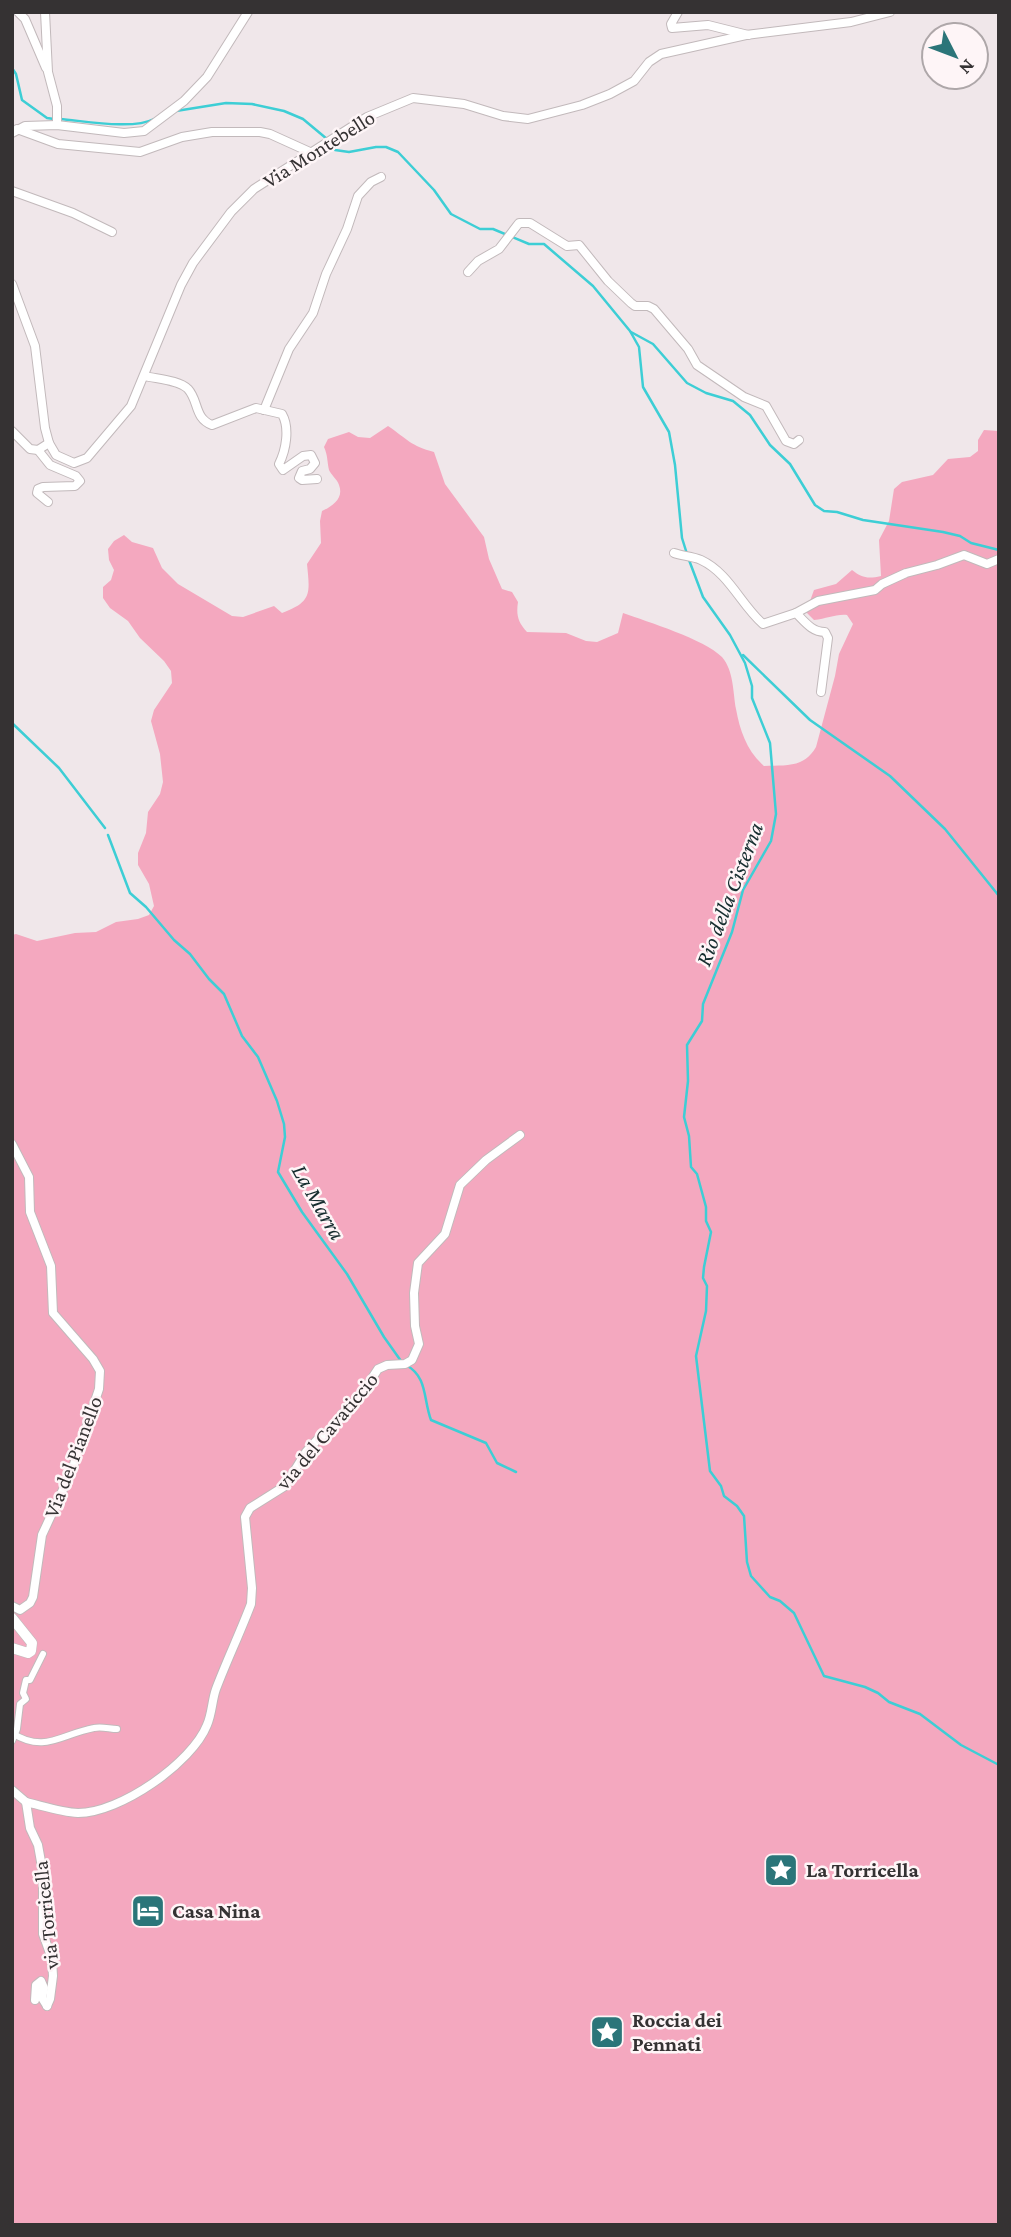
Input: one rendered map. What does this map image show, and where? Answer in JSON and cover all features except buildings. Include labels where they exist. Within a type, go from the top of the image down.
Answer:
[{"type":"street","points":[[18,12],[25,19],[48,72],[56,98],[58,120]]},
{"type":"street","points":[[45,12],[48,72]]},
{"type":"street","points":[[15,131],[58,120],[124,133],[144,131],[184,101],[207,76],[248,12]]},
{"type":"street","points":[[678,12],[671,24],[672,28],[708,25],[748,35]]},
{"type":"street","name":"Via Montebello","points":[[49,443],[62,459],[74,463],[87,458],[131,406],[181,285],[193,262],[231,212],[254,189],[335,136],[387,107],[413,98],[464,104],[516,118],[540,117],[610,94],[634,81],[649,62],[661,54],[748,35],[851,22],[890,12]]},
{"type":"street","points":[[15,131],[58,144],[139,152],[182,137],[212,132],[260,132],[312,153]]},
{"type":"street","points":[[264,410],[289,349],[313,313],[358,196],[371,182],[381,177]]},
{"type":"street","points":[[12,191],[73,213],[111,232]]},
{"type":"street","points":[[468,272],[478,261],[495,253],[519,223],[530,223],[567,246],[579,245],[608,281],[631,303],[635,306],[648,306],[661,315],[697,365],[744,397],[762,403],[786,441],[794,444],[799,440]]},
{"type":"street","points":[[12,284],[35,346],[49,443],[38,450],[30,449],[12,431]]},
{"type":"street","points":[[145,376],[182,385],[189,390],[199,416],[212,425],[256,408],[282,414],[285,417],[285,448],[279,464],[281,468],[284,470],[303,456],[311,455],[315,458],[315,463],[310,469],[302,471],[299,478],[317,480]]},
{"type":"street","points":[[38,450],[50,465],[76,475],[79,480],[75,486],[43,486],[38,489],[37,493],[48,502]]},
{"type":"street","points":[[682,555],[698,559],[720,572],[755,617],[764,624],[796,613],[818,601],[875,590],[906,573],[964,555],[986,564],[999,559]]},
{"type":"street","points":[[796,613],[817,632],[825,632],[828,638],[821,692]]},
{"type":"street","name":"via del Cavaticcio","points":[[26,1802],[78,1813],[90,1811],[127,1798],[163,1777],[190,1753],[207,1725],[215,1692],[251,1604],[252,1588],[244,1517],[250,1508],[285,1486],[306,1452],[333,1428],[342,1414],[357,1401],[378,1369],[412,1360],[419,1344],[415,1326],[414,1293],[418,1263],[445,1234],[460,1185],[486,1160],[520,1135]]},
{"type":"street","name":"Via del Pianello","points":[[12,1144],[29,1177],[30,1212],[51,1266],[54,1313],[100,1371],[99,1389],[72,1470],[42,1535],[33,1597],[30,1603],[20,1610],[12,1606]]},
{"type":"street","points":[[12,1618],[32,1643],[31,1651],[27,1653],[12,1648]]},
{"type":"street","points":[[43,1654],[30,1680],[26,1680],[23,1693],[26,1699],[16,1703],[13,1736],[38,1744],[96,1727],[117,1729]]},
{"type":"street","points":[[12,1790],[26,1802]]},
{"type":"street","name":"via Torricella","points":[[26,1802],[30,1828],[38,1845],[43,1872],[43,1934],[52,1959],[53,1976],[47,2006],[42,1998],[44,1988],[41,1980],[36,1985],[35,2000]]},
{"type":"shaded area","points":[[388,426],[414,445],[434,452],[445,484],[484,537],[489,559],[502,589],[512,592],[518,602],[518,618],[527,632],[566,633],[586,641],[597,642],[618,633],[623,613],[714,650],[722,657],[731,675],[742,733],[753,754],[764,766],[800,762],[816,747],[839,654],[853,624],[847,615],[814,620],[806,612],[814,590],[836,584],[852,570],[865,577],[881,576],[879,540],[889,521],[894,489],[902,482],[933,475],[948,459],[970,457],[978,451],[978,440],[984,430],[999,431],[999,2225],[12,2225],[12,935],[37,941],[75,933],[96,932],[116,922],[149,915],[154,906],[149,884],[138,865],[138,853],[146,833],[148,812],[160,794],[163,782],[160,754],[151,721],[154,710],[172,683],[171,671],[128,621],[110,608],[103,598],[103,587],[111,580],[114,570],[108,549],[124,535],[132,542],[153,548],[162,568],[178,584],[232,616],[243,617],[274,606],[282,613],[292,609],[307,596],[307,564],[321,543],[322,511],[334,504],[340,494],[338,483],[329,470],[324,447],[328,439],[349,432],[358,437],[370,438]]},
{"type":"waterway","points":[[12,68],[22,100],[47,118],[54,119]]},
{"type":"waterway","name":"Rio della Cisterna","points":[[176,111],[226,103],[252,104],[284,111],[303,119],[327,139]]},
{"type":"waterway","points":[[60,119],[122,124],[154,119]]},
{"type":"waterway","name":"Rio della Cisterna","points":[[331,144],[335,150],[349,152],[376,147],[386,147],[398,152],[434,190],[451,214],[480,229],[493,229],[529,244],[544,244],[593,286],[630,331],[639,347],[643,387],[669,432],[682,538],[687,554]]},
{"type":"waterway","points":[[631,332],[653,344],[687,383],[706,393],[733,401],[750,415],[770,445],[790,464],[815,505],[824,511],[943,532],[999,550]]},
{"type":"waterway","name":"Rio della Cisterna","points":[[689,560],[703,597],[730,635],[745,663],[752,686],[752,698],[770,743],[776,814],[771,841],[743,890],[732,932],[703,1004],[702,1021],[687,1045],[688,1081],[684,1117],[689,1136],[691,1167],[697,1174],[706,1207],[706,1221],[711,1232],[703,1278],[707,1286],[706,1311],[696,1356],[710,1471],[721,1486],[724,1496],[737,1506],[744,1516],[747,1562],[751,1576],[770,1597],[780,1601],[794,1613],[824,1676],[865,1687],[889,1702],[920,1714],[961,1745],[999,1765]]},
{"type":"waterway","points":[[743,655],[810,720],[890,776],[945,829],[999,896]]},
{"type":"waterway","points":[[12,723],[59,768],[105,828]]},
{"type":"waterway","name":"La Marra","points":[[108,835],[130,893],[190,954],[224,994],[242,1036],[258,1057],[284,1124],[285,1137],[278,1172],[302,1212],[347,1274],[401,1361]]},
{"type":"waterway","name":"La Marra","points":[[406,1365],[421,1382],[431,1420],[486,1443],[497,1463],[516,1472]]},
{"type":"place","name":"La Torricella","points":[[781,1870]]},
{"type":"place","name":"Casa Nina","points":[[148,1911]]},
{"type":"place","name":"Roccia dei Pennati","points":[[607,2032]]}]
